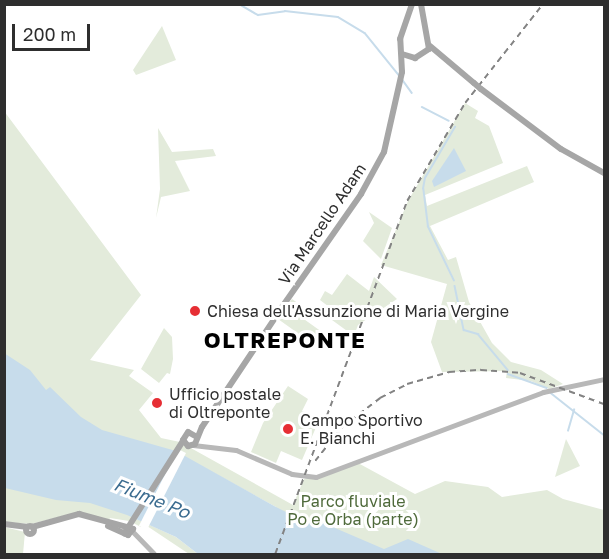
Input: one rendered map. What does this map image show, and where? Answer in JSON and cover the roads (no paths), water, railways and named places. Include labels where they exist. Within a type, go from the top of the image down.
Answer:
[{"type":"main road","points":[[412,4],[400,39],[402,54],[442,59]]},
{"type":"main road","points":[[421,4],[430,45],[442,59],[561,149],[604,173]]},
{"type":"main road","points":[[406,22],[415,15],[424,21]]},
{"type":"main road","points":[[402,75],[430,45]]},
{"type":"main road","name":"Via Marcello Adam","points":[[190,443],[378,166],[391,132],[402,75],[402,54]]},
{"type":"main road","points":[[191,432],[202,427]]},
{"type":"main road","points":[[4,524],[28,528],[79,514],[131,529],[190,443],[191,432]]},
{"type":"main road","points":[[190,443],[191,432]]},
{"type":"street","points":[[190,443],[236,450],[292,474],[316,477],[543,392],[604,379]]},
{"type":"street","points":[[131,529],[152,555]]},
{"type":"water","points":[[454,148],[466,171],[434,187],[432,181]]},
{"type":"water","name":"Fiume Po","points":[[4,353],[30,370],[46,390],[50,387],[81,417],[102,430],[176,451],[298,518],[314,519],[384,549],[408,539],[442,554],[198,554],[176,537],[127,515],[90,503],[56,500],[5,488]]},
{"type":"waterway","points":[[239,4],[258,15],[285,11],[338,17],[365,33],[399,75]]},
{"type":"waterway","points":[[402,79],[412,93]]},
{"type":"waterway","points":[[422,107],[449,121]]},
{"type":"waterway","points":[[454,281],[428,227],[423,189],[425,178],[455,127]]},
{"type":"waterway","points":[[455,286],[464,330],[478,334],[508,370]]},
{"type":"waterway","points":[[508,374],[547,388]]},
{"type":"waterway","points":[[551,393],[604,435]]},
{"type":"waterway","points":[[568,431],[574,410]]},
{"type":"railway","points":[[275,554],[407,201],[465,103],[543,4]]},
{"type":"railway","points":[[315,461],[342,427],[380,398],[407,384],[449,372],[481,370],[520,373],[604,404]]},
{"type":"place","name":"Chiesa dell'Assunzione di Maria Vergine","points":[[195,311]]},
{"type":"place","name":"Ufficio postale di Oltreponte","points":[[157,403]]},
{"type":"place","name":"Campo Sportivo E. Bianchi","points":[[288,429]]},
{"type":"district","name":"OLTREPONTE","points":[[285,340]]},
{"type":"park label","name":"Parco fluviale Po e Orba (parte)","points":[[353,510]]}]
